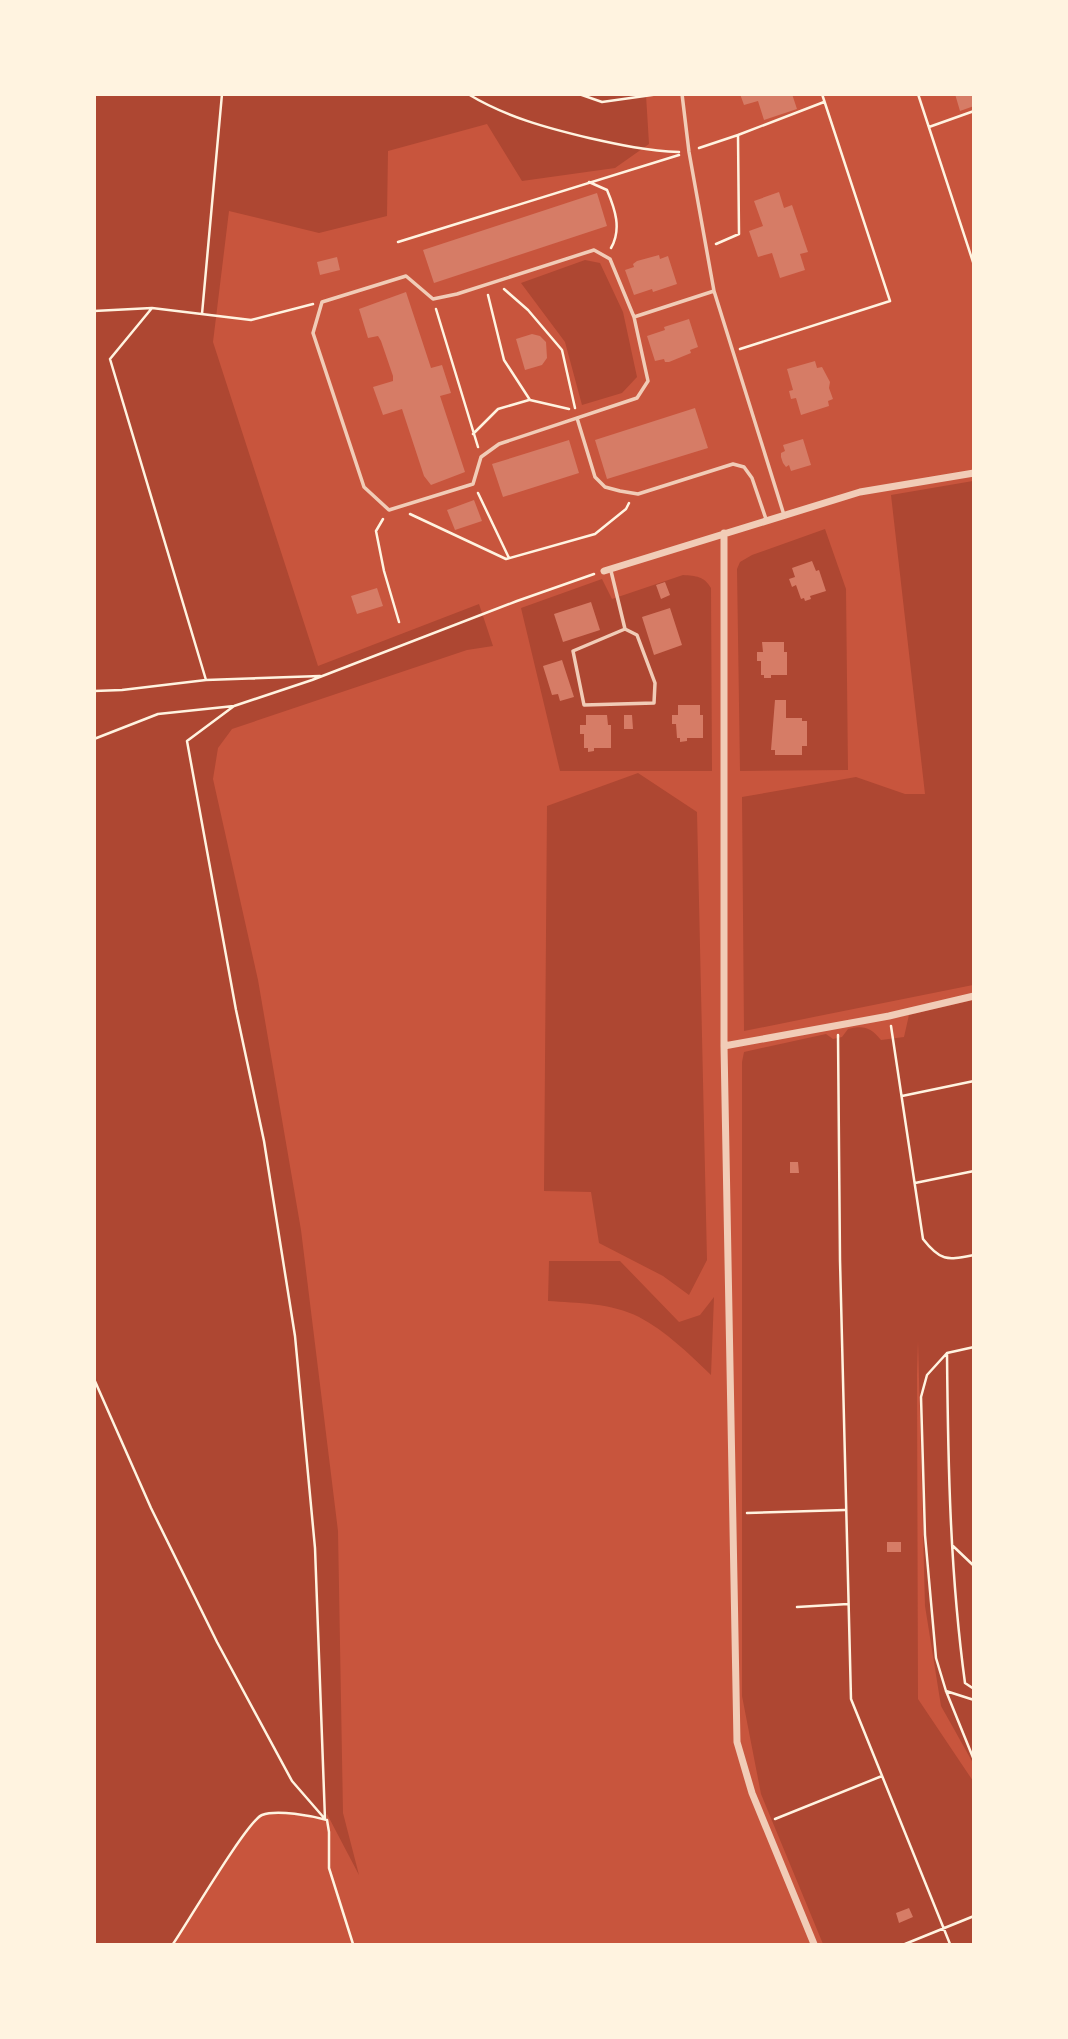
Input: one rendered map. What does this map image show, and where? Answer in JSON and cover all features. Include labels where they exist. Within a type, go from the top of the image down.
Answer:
[{"type":"street","points":[[607,570],[860,492],[974,473]]},
{"type":"street","points":[[724,533],[724,1046],[737,1742],[752,1793],[814,1944]]},
{"type":"street","points":[[724,1046],[889,1016],[974,996]]},
{"type":"lane","points":[[682,94],[689,152],[714,291],[784,515]]},
{"type":"lane","points":[[594,250],[606,257],[610,260],[634,317],[648,381],[637,398],[499,444],[481,457],[473,484],[389,510],[365,486],[313,332],[322,302],[406,276],[433,299],[496,282],[594,250]]},
{"type":"lane","points":[[634,317],[714,291]]},
{"type":"lane","points":[[577,418],[595,477],[605,487],[638,494],[733,464],[744,467],[752,478],[766,520]]},
{"type":"lane","points":[[607,570],[625,629],[637,635],[655,683],[653,703],[584,705],[573,651],[625,629]]},
{"type":"path","points":[[202,314],[222,94]]},
{"type":"path","points":[[468,94],[488,106],[541,126],[649,151],[689,152]]},
{"type":"path","points":[[579,94],[602,102],[659,94]]},
{"type":"path","points":[[734,351],[890,301],[822,94]]},
{"type":"path","points":[[918,94],[974,264]]},
{"type":"path","points":[[398,242],[689,152],[824,102]]},
{"type":"path","points":[[929,127],[974,111]]},
{"type":"path","points":[[706,247],[739,234],[738,135]]},
{"type":"path","points":[[589,182],[607,190],[616,211],[616,238],[606,257]]},
{"type":"path","points":[[473,434],[498,409],[530,400],[575,410],[562,350],[528,310],[496,282]]},
{"type":"path","points":[[486,285],[504,360],[530,400]]},
{"type":"path","points":[[433,299],[481,457]]},
{"type":"path","points":[[94,311],[152,308],[251,320],[322,302]]},
{"type":"path","points":[[152,308],[110,359],[206,680]]},
{"type":"path","points":[[473,484],[509,558]]},
{"type":"path","points":[[397,508],[506,559],[595,534],[626,509],[634,493]]},
{"type":"path","points":[[389,510],[376,531],[399,622]]},
{"type":"path","points":[[94,739],[158,714],[234,706],[607,570]]},
{"type":"path","points":[[94,691],[206,680],[324,675]]},
{"type":"path","points":[[234,706],[187,741],[236,1010],[264,1141],[295,1336],[315,1548],[329,1868],[353,1944]]},
{"type":"path","points":[[889,1016],[923,1239],[934,1254],[948,1259],[974,1255]]},
{"type":"path","points":[[838,1025],[840,1260],[851,1699],[950,1944]]},
{"type":"path","points":[[902,1096],[974,1081]]},
{"type":"path","points":[[915,1183],[974,1171]]},
{"type":"path","points":[[974,1347],[947,1353],[927,1375],[921,1397],[926,1549],[936,1658],[946,1691],[974,1760]]},
{"type":"path","points":[[947,1353],[951,1545],[965,1683],[974,1689]]},
{"type":"path","points":[[94,1379],[151,1508],[217,1642],[292,1781],[325,1819]]},
{"type":"path","points":[[747,1513],[846,1510]]},
{"type":"path","points":[[951,1545],[974,1566]]},
{"type":"path","points":[[797,1607],[848,1604]]},
{"type":"path","points":[[946,1691],[974,1700]]},
{"type":"path","points":[[775,1819],[882,1776]]},
{"type":"path","points":[[173,1944],[236,1845],[259,1816],[273,1812],[325,1819]]},
{"type":"path","points":[[905,1944],[974,1916]]},
{"type":"shaded area","points":[[94,95],[646,95],[649,144],[615,168],[522,181],[487,124],[388,151],[387,216],[319,233],[229,211],[213,342],[318,666],[479,604],[493,646],[467,650],[232,729],[218,748],[213,779],[258,980],[301,1230],[338,1531],[343,1813],[359,1875],[327,1814],[327,1820],[285,1812],[262,1815],[230,1853],[173,1944],[94,1944]]},
{"type":"shaded area","points":[[585,260],[600,263],[623,312],[637,377],[622,393],[582,405],[565,342],[521,283]]},
{"type":"shaded area","points":[[973,481],[973,985],[744,1031],[742,797],[856,777],[905,794],[925,794],[891,495]]},
{"type":"shaded area","points":[[825,529],[846,589],[848,770],[740,771],[737,569],[740,562],[752,555]]},
{"type":"shaded area","points":[[683,575],[696,576],[711,588],[712,771],[560,771],[521,608],[602,579],[612,599]]},
{"type":"shaded area","points":[[638,773],[697,812],[707,1260],[689,1295],[663,1276],[599,1243],[591,1192],[544,1191],[547,806]]},
{"type":"shaded area","points":[[973,1000],[973,1763],[941,1706],[925,1606],[918,1341],[917,1375],[918,1699],[973,1781],[973,1944],[823,1944],[761,1794],[742,1696],[742,1062],[744,1052],[826,1034],[833,1039],[842,1037],[848,1029],[853,1028],[870,1030],[881,1040],[904,1037],[909,1015]]},
{"type":"shaded area","points":[[549,1261],[620,1261],[679,1322],[700,1315],[714,1297],[711,1375],[668,1336],[629,1312],[606,1306],[548,1301]]},
{"type":"building","points":[[740,94],[792,94],[797,109],[764,120],[758,101],[744,105]]},
{"type":"building","points":[[955,94],[974,94],[974,106],[960,111]]},
{"type":"building","points":[[779,192],[784,208],[792,205],[808,252],[800,254],[805,270],[780,278],[772,253],[758,257],[749,231],[763,226],[754,201]]},
{"type":"building","points":[[597,193],[607,226],[434,283],[423,250]]},
{"type":"building","points":[[659,255],[660,259],[668,256],[677,284],[634,295],[625,270],[634,267],[633,264],[637,261]]},
{"type":"building","points":[[337,257],[340,270],[320,275],[317,262]]},
{"type":"building","points":[[406,292],[431,368],[442,365],[451,393],[440,396],[465,472],[431,485],[424,476],[402,409],[383,415],[373,387],[393,381],[393,376],[381,341],[378,336],[368,338],[359,309]]},
{"type":"building","points":[[689,319],[698,347],[690,350],[691,353],[669,362],[664,359],[655,361],[647,336]]},
{"type":"building","points":[[532,334],[540,336],[546,342],[547,358],[542,365],[525,370],[516,339]]},
{"type":"building","points":[[815,361],[817,368],[822,367],[830,382],[833,399],[828,401],[829,406],[801,415],[796,398],[791,399],[789,391],[793,390],[787,369]]},
{"type":"building","points":[[695,408],[708,448],[607,479],[595,440]]},
{"type":"building","points":[[803,439],[811,465],[791,471],[781,457],[781,453],[785,451],[783,445]]},
{"type":"building","points":[[569,440],[579,473],[503,497],[492,464]]},
{"type":"building","points":[[474,500],[482,521],[455,530],[447,510]]},
{"type":"building","points":[[812,561],[816,571],[819,570],[826,591],[810,596],[811,599],[805,601],[804,598],[801,599],[796,585],[792,587],[789,579],[795,577],[792,568]]},
{"type":"building","points":[[665,582],[670,595],[661,599],[656,585]]},
{"type":"building","points":[[377,588],[383,606],[357,614],[351,596]]},
{"type":"building","points":[[591,602],[600,630],[563,642],[554,614]]},
{"type":"building","points":[[670,608],[682,645],[654,655],[642,617]]},
{"type":"building","points":[[762,642],[784,642],[787,675],[764,678],[764,675],[761,675],[761,661],[757,661],[757,652],[763,652]]},
{"type":"building","points":[[562,660],[574,697],[560,701],[558,694],[552,695],[543,666]]},
{"type":"building","points":[[775,700],[786,700],[786,718],[802,718],[802,721],[807,721],[807,746],[802,746],[802,755],[775,755],[775,750],[771,750]]},
{"type":"building","points":[[678,705],[700,705],[703,738],[687,738],[687,741],[680,742],[676,724],[672,724],[672,715],[678,715]]},
{"type":"building","points":[[586,715],[607,715],[608,725],[611,725],[611,748],[594,748],[594,751],[588,752],[588,748],[584,748],[584,734],[580,734],[580,725],[586,725]]},
{"type":"building","points":[[624,715],[632,715],[633,729],[624,729]]},
{"type":"building","points":[[790,1162],[798,1162],[799,1173],[790,1173]]},
{"type":"building","points":[[887,1542],[901,1542],[901,1552],[887,1552]]},
{"type":"building","points":[[909,1908],[913,1917],[899,1923],[896,1913]]}]
